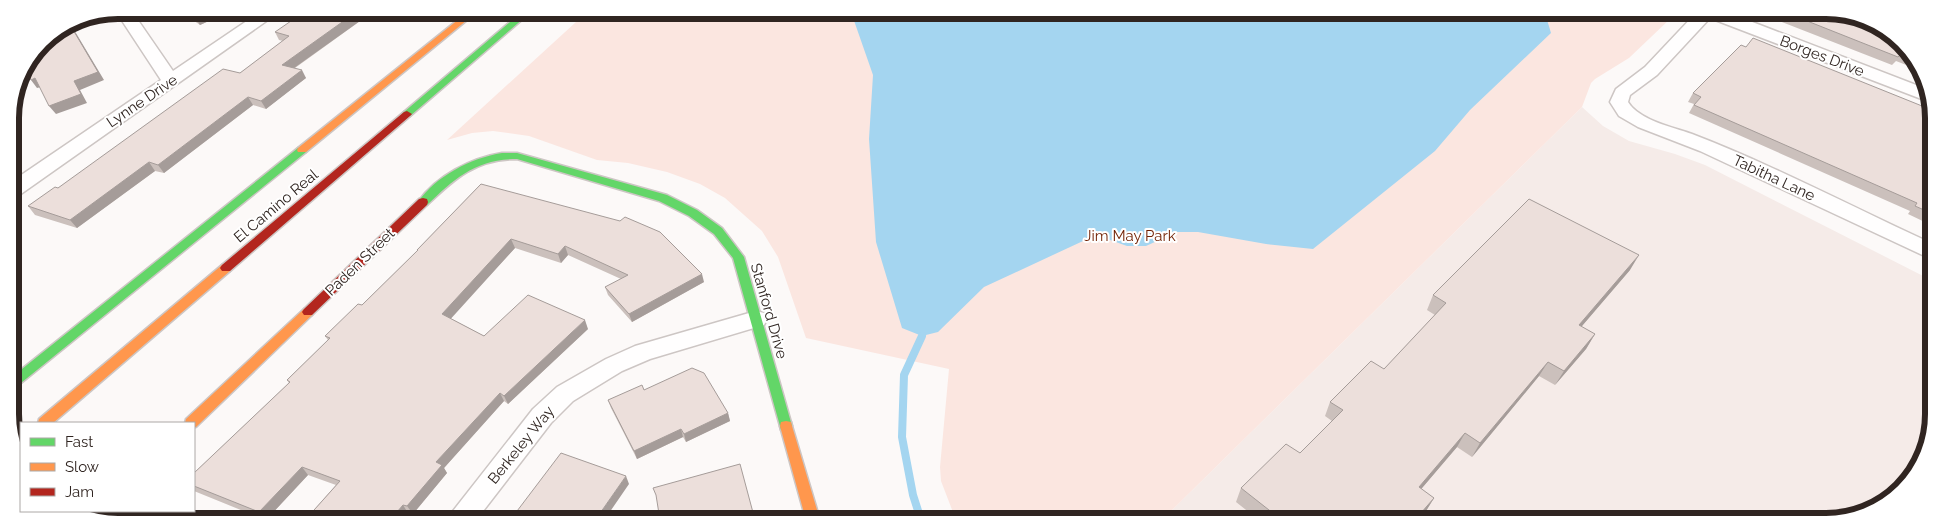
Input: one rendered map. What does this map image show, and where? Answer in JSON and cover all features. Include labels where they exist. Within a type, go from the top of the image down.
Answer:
[{"type":"main road","name":"El Camino Real","points":[[19,378],[464,19]]},
{"type":"main road","name":"El Camino Real","points":[[45,422],[519,19]]},
{"type":"main road","name":"Paden Street","points":[[192,422],[452,175],[484,157],[503,154],[553,166]]},
{"type":"main road","name":"Stanford Drive","points":[[553,166],[663,198],[693,213],[718,231],[738,257],[811,513]]},
{"type":"street","points":[[129,19],[171,82]]},
{"type":"street","name":"Lynne Drive","points":[[19,186],[261,19]]},
{"type":"street","name":"Tabitha Lane","points":[[1699,19],[1651,71],[1622,93],[1619,102],[1625,112],[1645,123],[1707,147],[1925,249]]},
{"type":"street","name":"Borges Drive","points":[[1728,19],[1922,94]]},
{"type":"street","name":"Berkeley Way","points":[[467,513],[542,416],[565,394],[614,365],[643,352],[756,319]]},
{"type":"shaded area","points":[[1582,107],[1603,126],[1629,141],[1705,165],[1925,277],[1925,421],[1920,446],[1905,475],[1892,489],[1876,500],[1852,510],[1833,513],[1169,513]]},
{"type":"green space","name":"Jim May Park","points":[[579,19],[1670,19],[1629,58],[1595,79],[1591,83],[1582,107],[1169,513],[953,513],[941,481],[940,467],[949,369],[806,338],[778,257],[762,231],[725,198],[700,184],[667,172],[628,163],[597,160],[529,136],[493,131],[472,133],[447,140]]},
{"type":"water","points":[[853,19],[1547,19],[1551,33],[1470,110],[1435,151],[1313,249],[1266,244],[1198,232],[1177,232],[1146,246],[1127,246],[1096,235],[984,287],[938,332],[922,336],[902,328],[876,242],[869,139],[873,75]]},
{"type":"building","points":[[294,19],[346,19],[282,65],[302,70],[261,101],[248,97],[158,165],[149,162],[70,220],[28,206],[55,187],[58,188],[223,69],[240,73],[289,36],[275,32]]},
{"type":"building","points":[[1802,19],[1839,20],[1858,24],[1887,39],[1902,54],[1898,57]]},
{"type":"building","points":[[73,30],[98,72],[74,81],[81,94],[49,106],[35,78],[31,80],[28,75],[39,57],[52,43]]},
{"type":"building","points":[[1753,38],[1924,107],[1925,210],[1915,206],[1917,203],[1694,105],[1701,97],[1693,93],[1741,45],[1746,47]]},
{"type":"building","points":[[481,184],[620,221],[625,217],[660,232],[702,274],[629,314],[605,287],[628,275],[565,246],[558,254],[511,239],[442,314],[484,336],[528,295],[585,320],[504,396],[500,393],[436,462],[442,465],[407,506],[403,505],[396,513],[311,513],[340,481],[302,467],[259,512],[195,486],[195,472],[290,382],[287,380],[330,338],[325,336],[358,304],[362,305]]},
{"type":"building","points":[[1529,199],[1639,255],[1579,325],[1595,334],[1564,371],[1548,362],[1480,443],[1465,433],[1419,487],[1434,498],[1421,513],[1273,513],[1241,488],[1286,444],[1300,453],[1343,410],[1330,402],[1371,361],[1384,369],[1446,303],[1433,295]]},
{"type":"building","points":[[692,368],[704,373],[728,413],[684,434],[681,429],[634,451],[608,400],[642,385],[644,390]]},
{"type":"building","points":[[561,453],[626,476],[600,513],[516,513]]},
{"type":"building","points":[[740,464],[753,513],[659,513],[653,488]]},
{"type":"waterway","points":[[919,513],[913,495],[902,437],[904,375],[922,336]]},
{"type":"traffic: fast","points":[[407,114],[519,19]]},
{"type":"traffic: fast","points":[[19,378],[302,150]]},
{"type":"traffic: fast","points":[[423,202],[444,183],[477,162],[502,156],[517,156],[663,198],[693,213],[718,231],[738,257],[786,426]]},
{"type":"traffic: slow","points":[[302,150],[464,19]]},
{"type":"traffic: slow","points":[[45,422],[226,268]]},
{"type":"traffic: slow","points":[[192,422],[308,312]]},
{"type":"traffic: slow","points":[[786,426],[811,513]]},
{"type":"traffic: jam","points":[[226,268],[407,114]]},
{"type":"traffic: jam","points":[[308,312],[423,202]]}]
